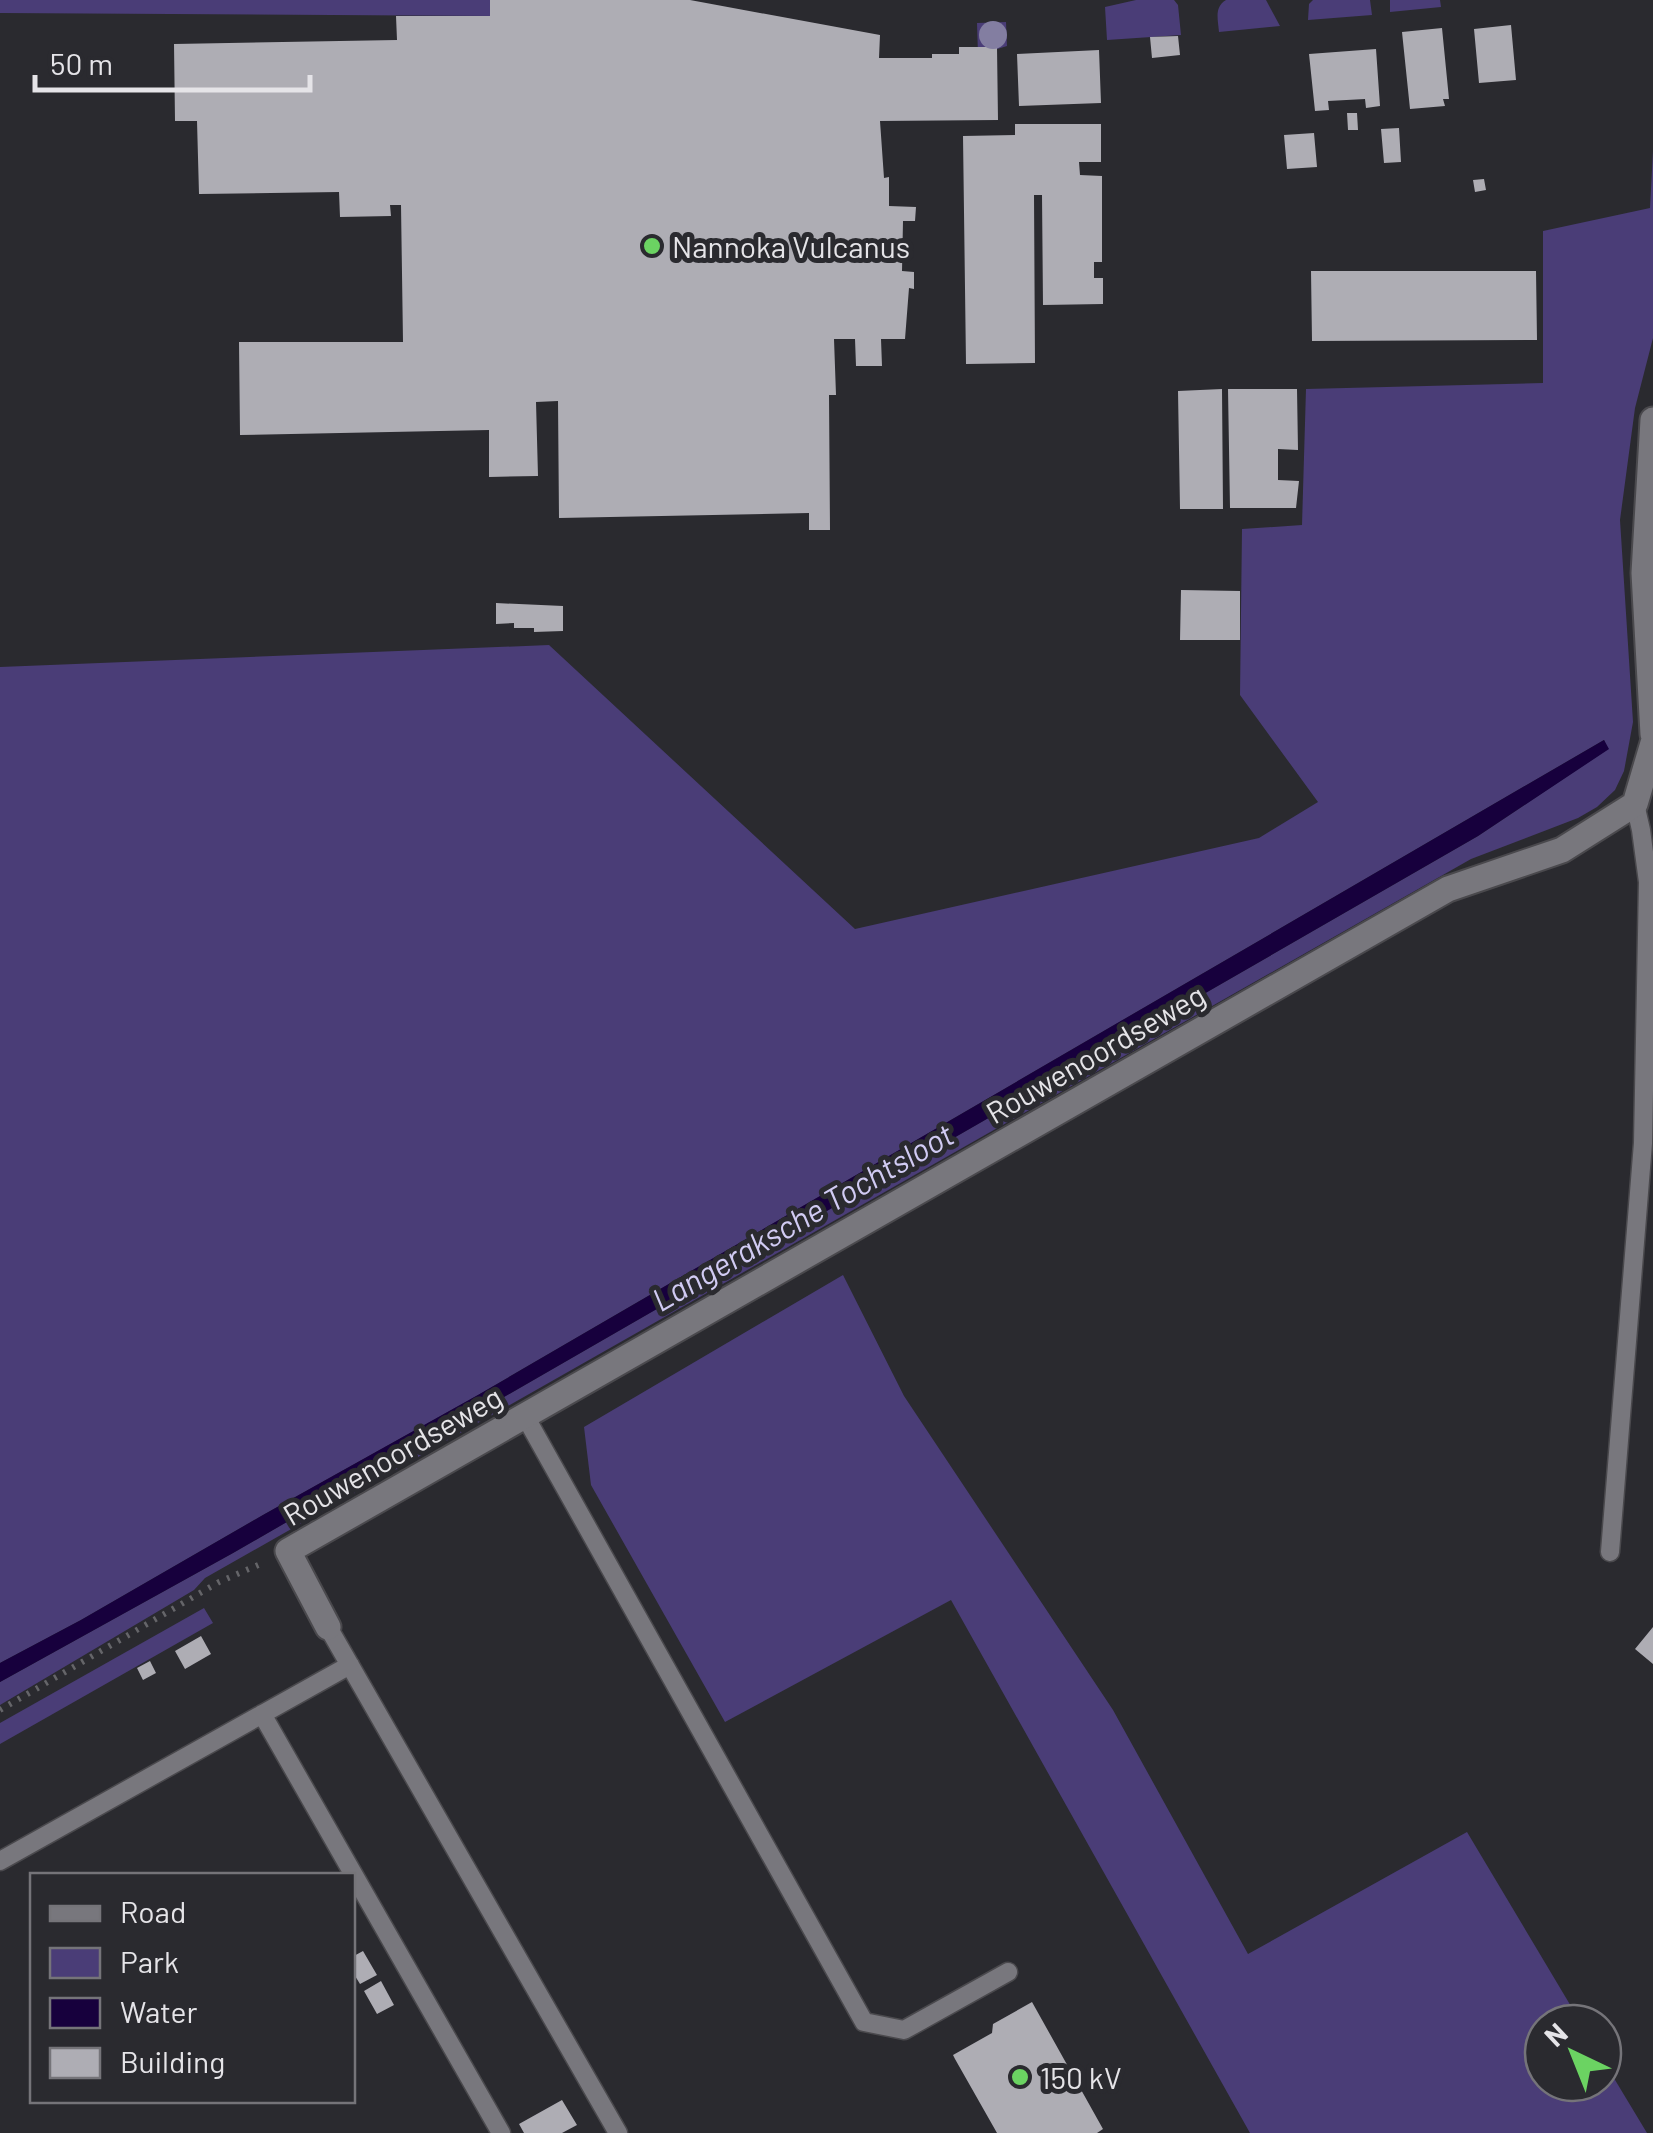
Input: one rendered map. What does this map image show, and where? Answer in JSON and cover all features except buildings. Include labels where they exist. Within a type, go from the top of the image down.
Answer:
[{"type":"street","points":[[1653,420],[1644,573],[1653,734]]},
{"type":"street","points":[[1634,804],[1653,743]]},
{"type":"street","name":"Rouwenoordseweg","points":[[328,1627],[288,1551],[1448,889],[1562,850],[1634,804]]},
{"type":"lane","points":[[1610,1552],[1643,1143],[1648,882],[1642,830],[1634,804]]},
{"type":"lane","points":[[525,1416],[864,2022],[904,2030],[1008,1972]]},
{"type":"lane","name":"Rouwenoordseweg","points":[[328,1627],[618,2133]]},
{"type":"lane","points":[[0,1861],[350,1665]]},
{"type":"lane","points":[[262,1714],[353,1873]]},
{"type":"lane","points":[[355,1877],[501,2133]]},
{"type":"path","points":[[0,1710],[218,1582],[288,1551]]},
{"type":"green space","points":[[0,0],[490,0],[490,16],[0,13]]},
{"type":"green space","points":[[1136,0],[1174,0],[1181,35],[1107,40],[1105,7]]},
{"type":"green space","points":[[1226,0],[1266,0],[1280,26],[1219,32],[1218,10]]},
{"type":"green space","points":[[1313,0],[1370,0],[1372,15],[1308,20]]},
{"type":"green space","points":[[1390,0],[1440,0],[1441,7],[1390,12]]},
{"type":"green space","points":[[1006,22],[1007,46],[978,55],[977,23]]},
{"type":"green space","points":[[1653,151],[1653,338],[1635,408],[1620,520],[1633,722],[1624,771],[1615,790],[1597,807],[1471,859],[205,1578],[194,1590],[0,1705],[0,1682],[233,1553],[1478,836],[1608,749],[1604,740],[478,1395],[0,1663],[0,667],[549,645],[855,929],[1259,838],[1318,802],[1240,695],[1242,529],[1302,525],[1306,389],[1543,383],[1543,231],[1650,208]]},
{"type":"green space","points":[[843,1275],[904,1396],[1113,1710],[1248,1954],[1467,1832],[1569,2003],[1523,2003],[1523,2103],[1623,2103],[1623,2093],[1647,2133],[1250,2133],[951,1600],[725,1722],[591,1485],[584,1427]]},
{"type":"green space","points":[[204,1608],[213,1623],[0,1744],[0,1723]]},
{"type":"water","name":"Langeraksche Tochtsloot","points":[[1604,740],[1609,749],[1478,836],[233,1553],[0,1682],[0,1663],[478,1395]]},
{"type":"place","name":"Nannoka Vulcanus","points":[[652,246]]},
{"type":"place","name":"150 kV","points":[[1020,2077]]}]
